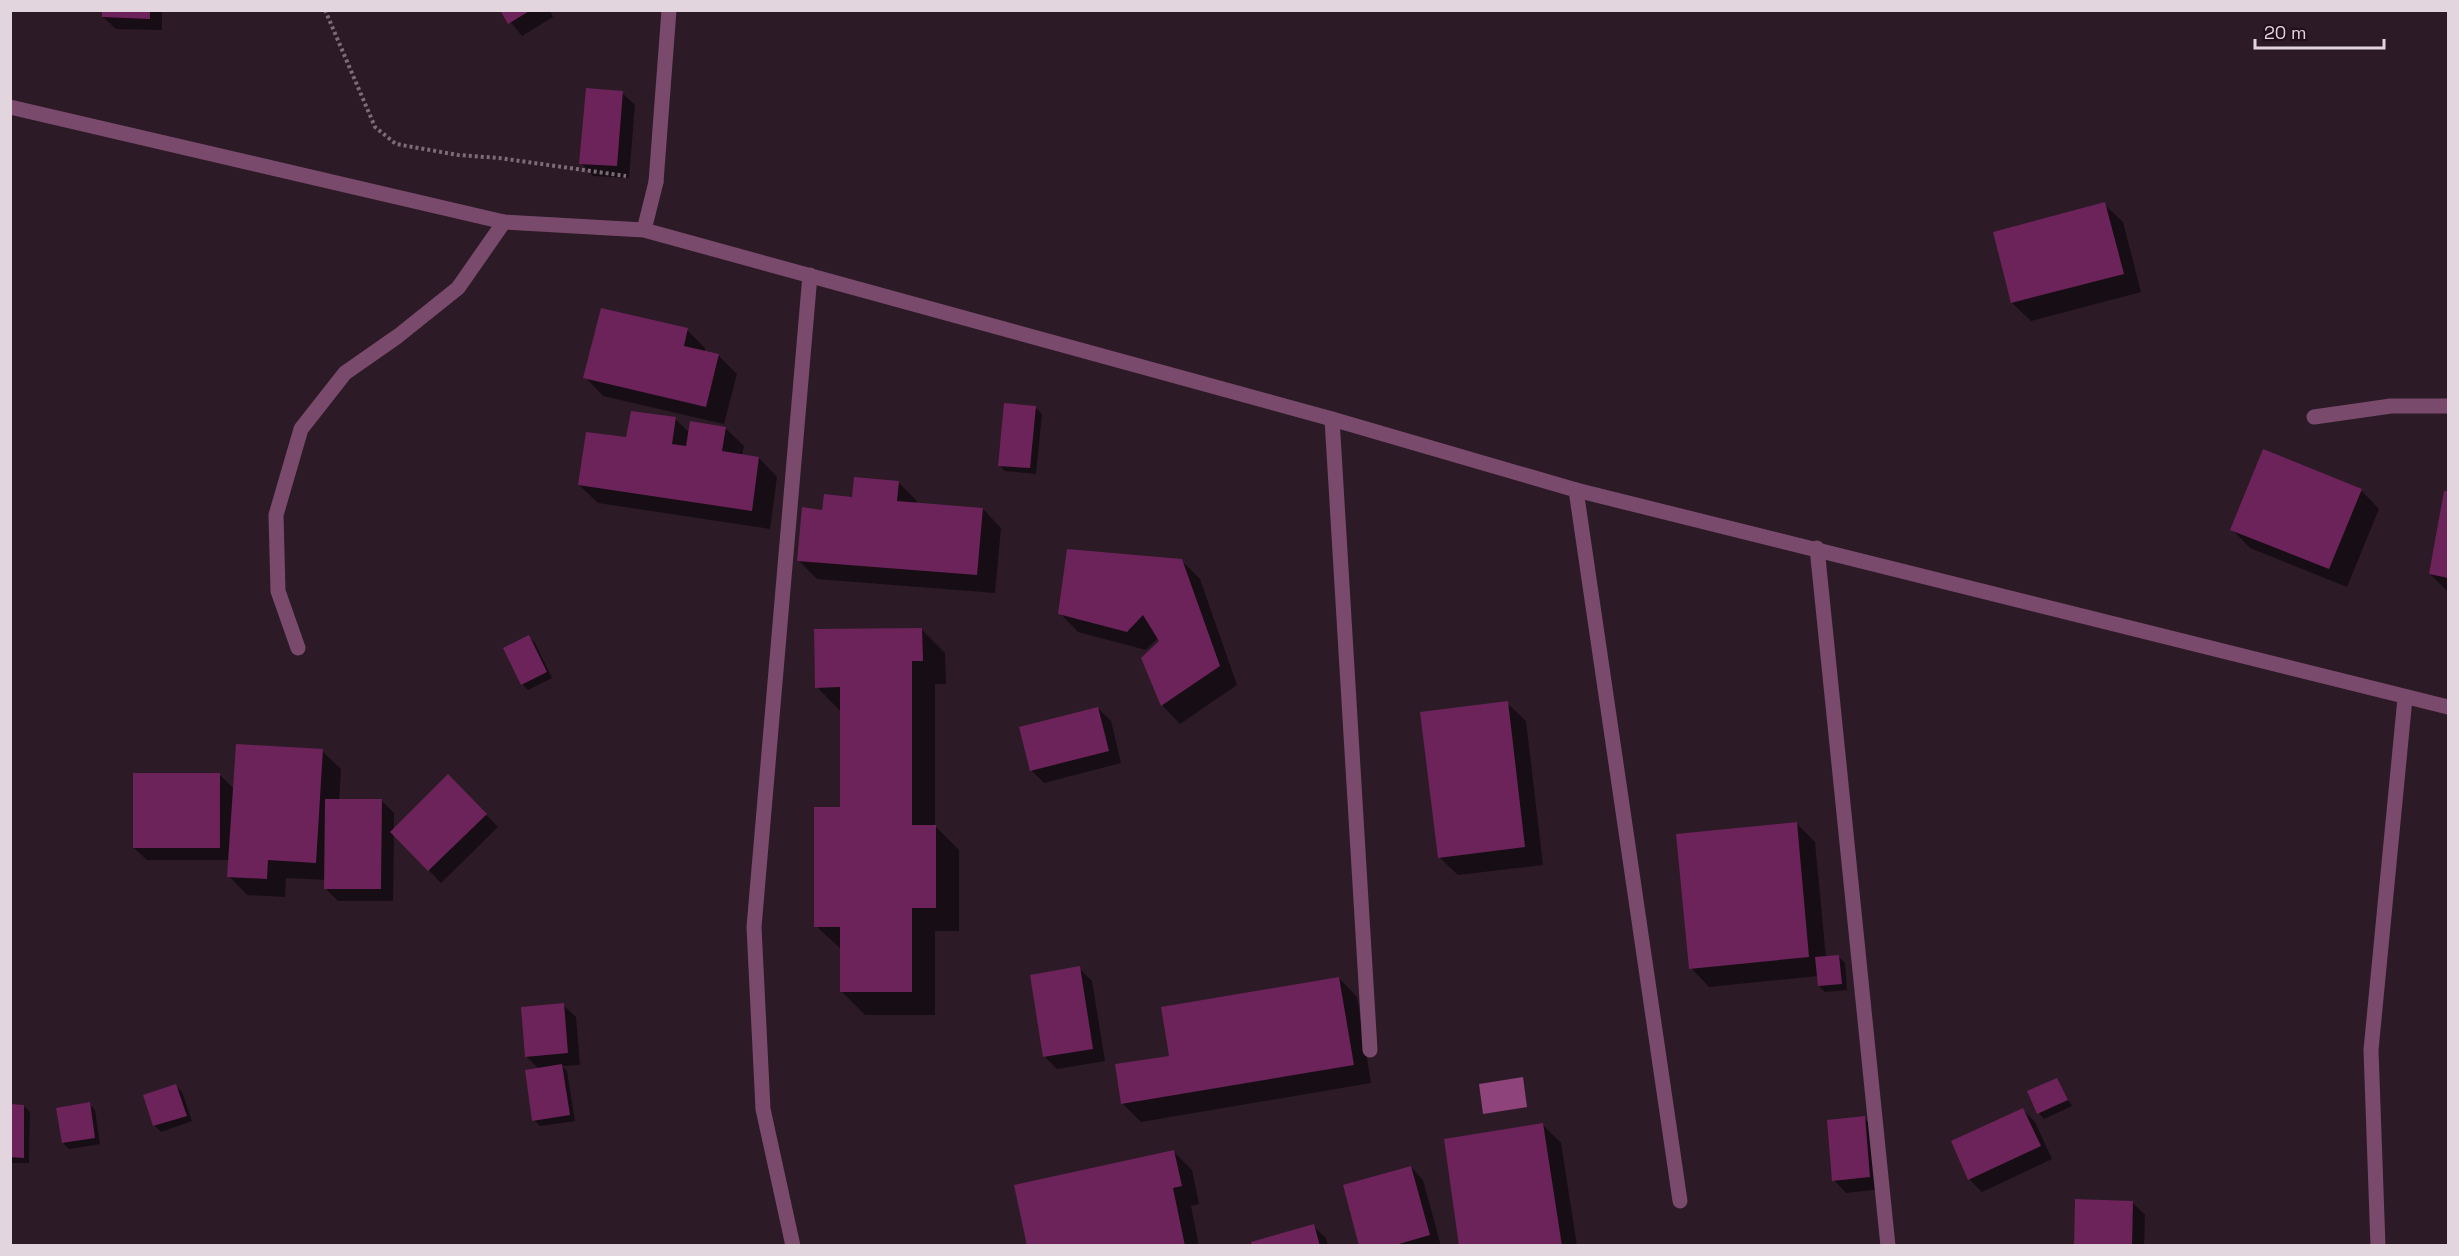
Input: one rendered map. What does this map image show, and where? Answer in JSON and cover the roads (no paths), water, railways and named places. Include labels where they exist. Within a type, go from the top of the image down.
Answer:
[{"type":"street","points":[[644,230],[656,182],[669,10]]},
{"type":"street","points":[[10,107],[504,222],[644,230],[1332,419],[1576,490],[1817,548],[2448,707]]},
{"type":"street","points":[[298,648],[278,591],[276,515],[301,429],[345,373],[398,336],[458,288],[504,222]]},
{"type":"street","points":[[792,1245],[763,1109],[754,927],[810,275]]},
{"type":"street","points":[[2313,417],[2391,406],[2448,406]]},
{"type":"street","points":[[1332,419],[1370,1050]]},
{"type":"street","points":[[1576,490],[1680,1201]]},
{"type":"street","points":[[1817,548],[1888,1245]]},
{"type":"street","points":[[2378,1245],[2371,1050],[2405,698]]}]
